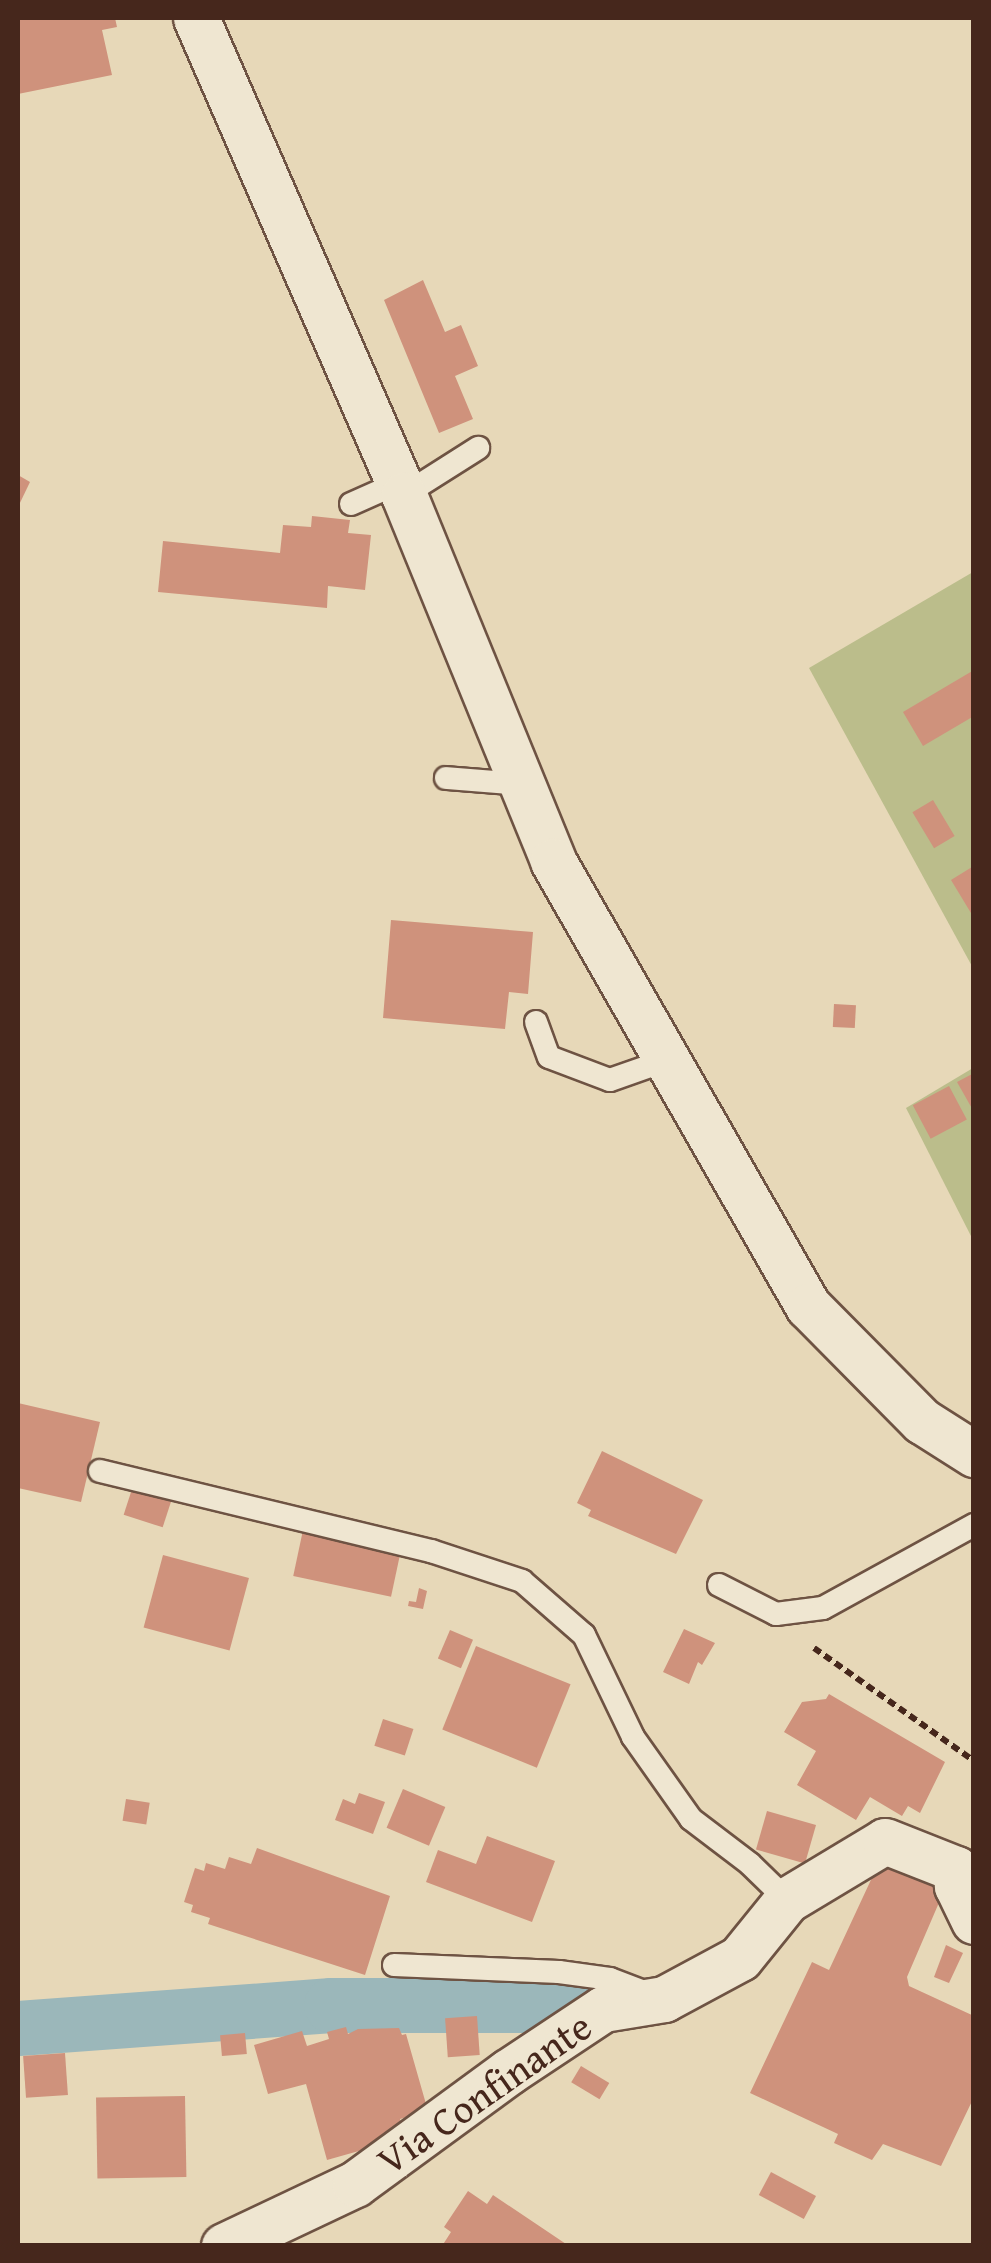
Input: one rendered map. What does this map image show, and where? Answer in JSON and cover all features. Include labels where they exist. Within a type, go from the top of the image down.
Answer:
[{"type":"street","points":[[196,18],[401,489],[553,861],[808,1306],[922,1422],[974,1454]]},
{"type":"street","name":"Via Confinante","points":[[224,2246],[355,2184],[604,2009],[664,1999],[740,1958],[786,1900],[885,1840],[965,1852]]},
{"type":"street","points":[[965,1852],[957,1886],[974,1921]]},
{"type":"lane","points":[[351,504],[401,489],[478,448]]},
{"type":"lane","points":[[446,778],[521,784]]},
{"type":"lane","points":[[536,1022],[549,1057],[610,1080],[667,1060]]},
{"type":"lane","points":[[100,1471],[412,1546],[522,1580],[584,1635],[633,1737],[691,1820],[750,1864],[786,1900]]},
{"type":"lane","points":[[719,1585],[776,1614],[823,1608],[974,1525]]},
{"type":"lane","points":[[394,1965],[559,1972],[610,1979],[664,1999]]},
{"type":"path","points":[[776,1614],[814,1649],[974,1762]]},
{"type":"green space","points":[[973,572],[973,968],[809,668]]},
{"type":"green space","points":[[973,1068],[973,1240],[906,1108]]},
{"type":"building","points":[[18,18],[115,18],[117,27],[102,30],[112,75],[18,94]]},
{"type":"building","points":[[423,280],[445,332],[461,325],[478,366],[455,376],[473,419],[439,433],[384,300]]},
{"type":"building","points":[[18,475],[30,482],[18,507]]},
{"type":"building","points":[[312,516],[350,520],[348,533],[371,535],[365,590],[328,586],[327,608],[158,592],[163,541],[280,553],[283,525],[311,527]]},
{"type":"building","points":[[974,670],[974,716],[923,746],[903,712]]},
{"type":"building","points":[[933,800],[955,836],[934,848],[912,812]]},
{"type":"building","points":[[972,867],[974,870],[974,918],[951,880]]},
{"type":"building","points":[[391,920],[533,932],[528,994],[509,992],[505,1029],[383,1018]]},
{"type":"building","points":[[834,1004],[856,1005],[855,1028],[833,1027]]},
{"type":"building","points":[[974,1073],[974,1112],[957,1082]]},
{"type":"building","points":[[949,1086],[967,1120],[931,1139],[913,1105]]},
{"type":"building","points":[[18,1403],[100,1422],[81,1502],[18,1488]]},
{"type":"building","points":[[602,1451],[703,1500],[676,1554],[588,1516],[591,1510],[577,1503]]},
{"type":"building","points":[[132,1489],[171,1502],[163,1527],[124,1515]]},
{"type":"building","points":[[303,1530],[401,1551],[391,1597],[293,1576]]},
{"type":"building","points":[[163,1555],[249,1578],[230,1650],[144,1627]]},
{"type":"building","points":[[419,1588],[427,1591],[423,1609],[408,1606],[409,1601],[416,1602]]},
{"type":"building","points":[[684,1629],[715,1643],[702,1665],[698,1662],[689,1684],[663,1672]]},
{"type":"building","points":[[450,1630],[473,1640],[461,1668],[438,1659]]},
{"type":"building","points":[[476,1646],[571,1684],[537,1768],[442,1729]]},
{"type":"building","points":[[829,1694],[945,1762],[920,1813],[908,1806],[902,1816],[870,1797],[856,1820],[797,1785],[816,1751],[784,1732],[802,1702],[826,1699]]},
{"type":"building","points":[[383,1719],[413,1729],[405,1756],[374,1746]]},
{"type":"building","points":[[403,1789],[445,1807],[429,1846],[387,1828]]},
{"type":"building","points":[[359,1793],[385,1802],[373,1834],[335,1820],[343,1799],[355,1804]]},
{"type":"building","points":[[126,1799],[150,1803],[146,1824],[123,1821]]},
{"type":"building","points":[[767,1811],[816,1825],[805,1864],[756,1849]]},
{"type":"building","points":[[487,1836],[555,1861],[532,1922],[426,1882],[438,1850],[476,1864]]},
{"type":"building","points":[[257,1848],[390,1896],[365,1975],[208,1924],[210,1918],[191,1912],[193,1905],[184,1902],[195,1868],[204,1871],[206,1863],[225,1869],[229,1857],[251,1864]]},
{"type":"building","points":[[883,1854],[947,1884],[907,1977],[909,1986],[974,2016],[974,2097],[941,2166],[883,2144],[872,2160],[834,2143],[838,2134],[750,2093],[812,1962],[829,1970]]},
{"type":"building","points":[[946,1945],[963,1953],[949,1983],[934,1977]]},
{"type":"building","points":[[477,2016],[480,2055],[448,2057],[445,2018]]},
{"type":"building","points":[[346,2027],[348,2034],[358,2029],[399,2028],[402,2035],[406,2034],[428,2111],[400,2119],[403,2132],[380,2145],[327,2160],[306,2084],[268,2094],[254,2045],[302,2031],[307,2046],[329,2039],[327,2032]]},
{"type":"building","points":[[245,2033],[247,2054],[222,2056],[220,2035]]},
{"type":"building","points":[[65,2053],[68,2095],[26,2098],[23,2056]]},
{"type":"building","points":[[581,2066],[609,2083],[600,2099],[571,2082]]},
{"type":"building","points":[[185,2096],[186,2177],[97,2179],[96,2098]]},
{"type":"building","points":[[771,2172],[816,2196],[804,2219],[759,2195]]},
{"type":"building","points":[[468,2191],[487,2204],[493,2195],[569,2246],[442,2246],[451,2232],[444,2227]]},
{"type":"waterway","points":[[18,2028],[331,2005],[593,2005]]}]
